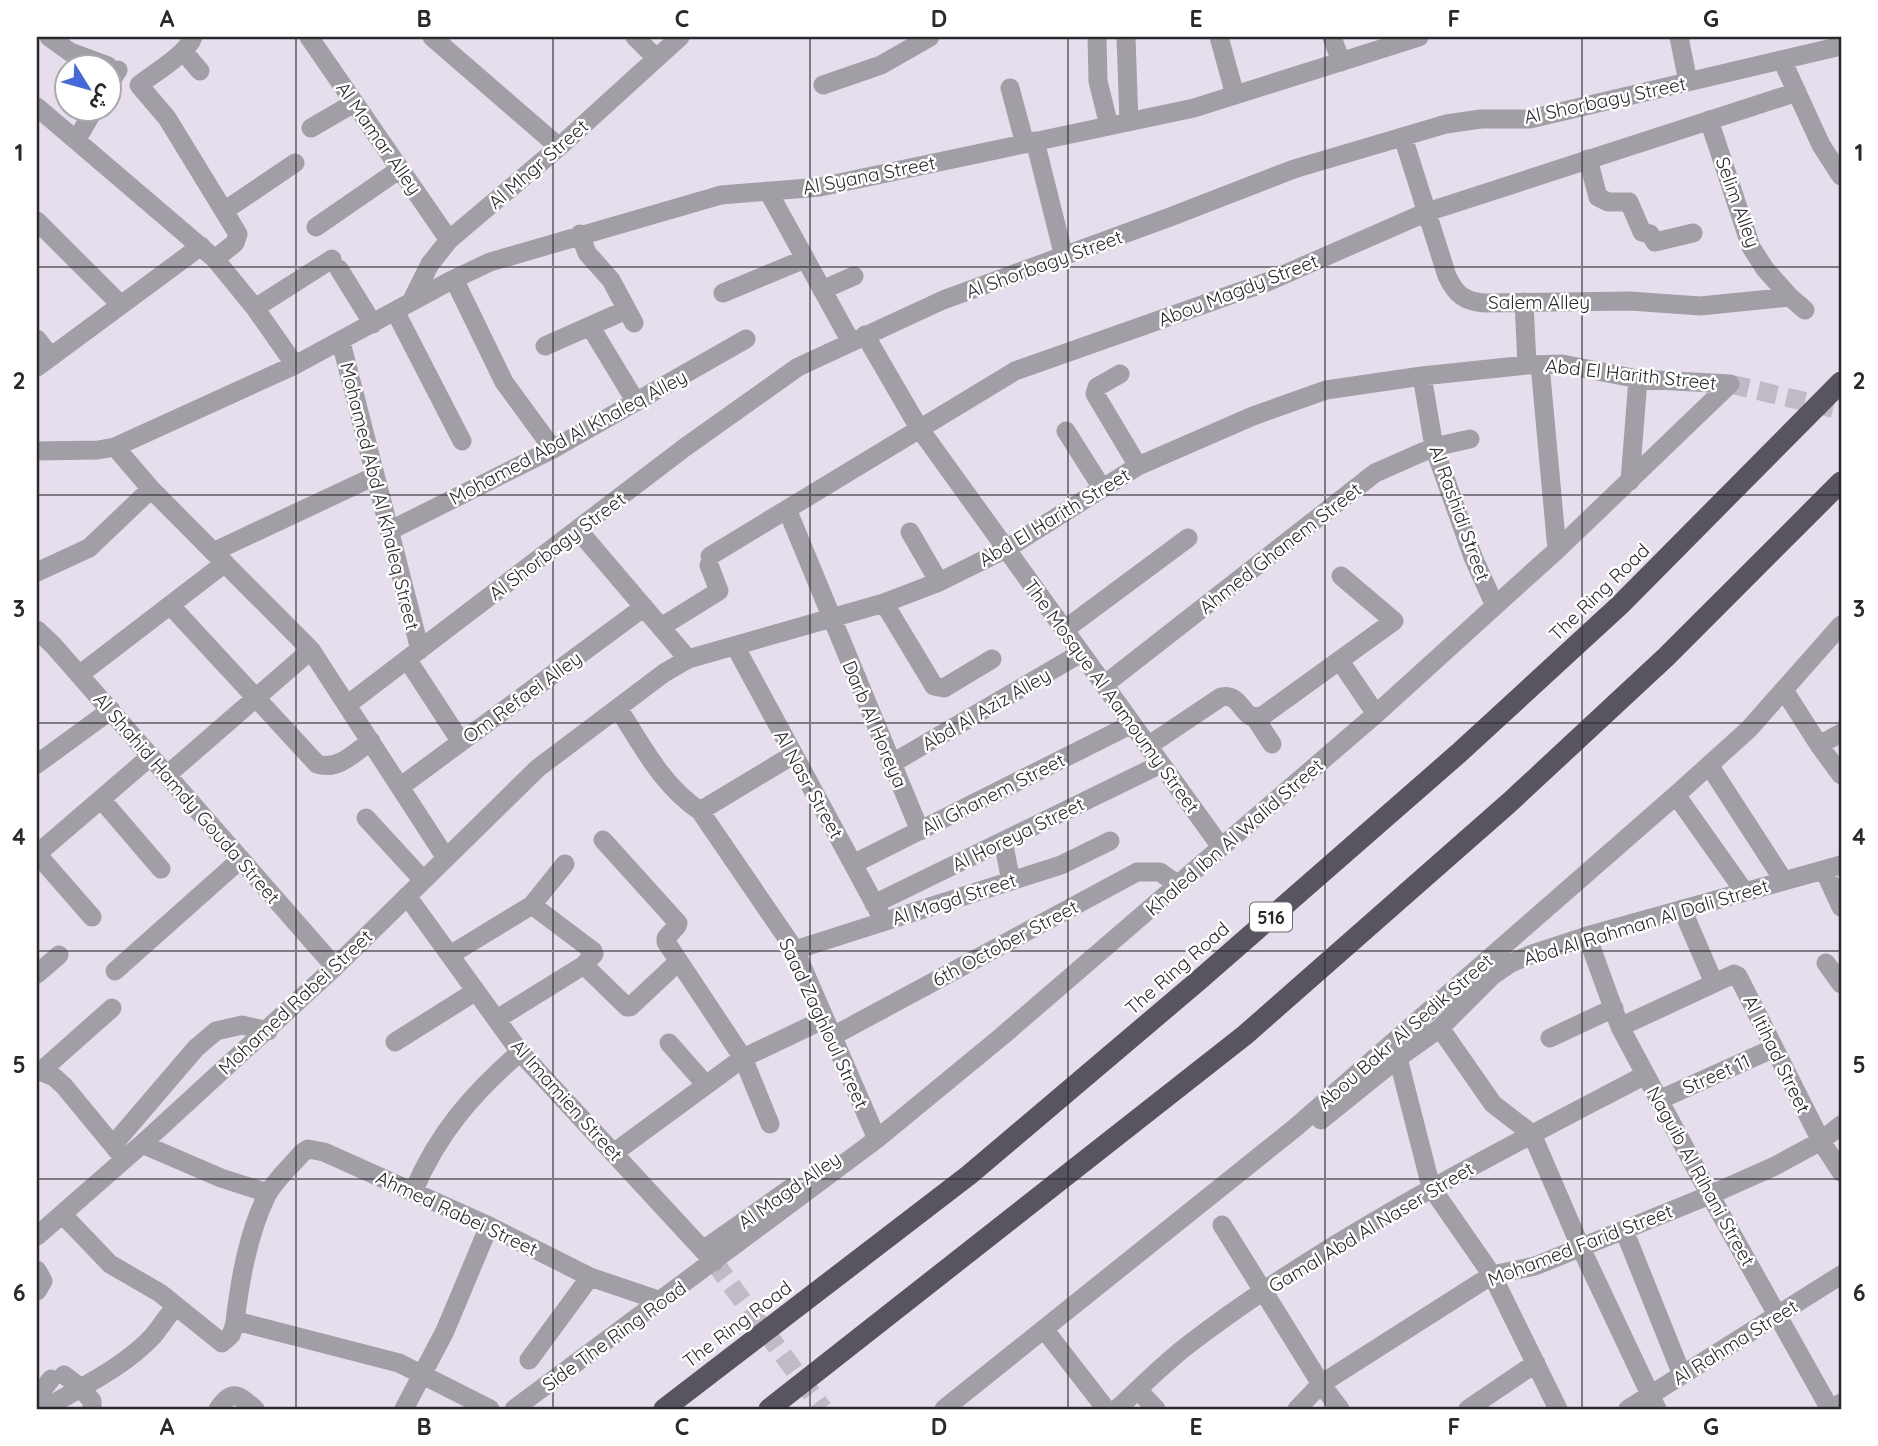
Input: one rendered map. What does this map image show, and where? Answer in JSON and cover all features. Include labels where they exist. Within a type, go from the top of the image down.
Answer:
[{"type":"highway","name":"The Ring Road","points":[[664,1409],[969,1175],[1407,799],[1620,605],[1841,382]]},
{"type":"highway","points":[[769,1409],[1245,1035],[1520,793],[1665,657],[1841,482]]},
{"type":"street","points":[[49,37],[70,52]]},
{"type":"street","name":"Al Mamar Alley","points":[[309,37],[449,240]]},
{"type":"street","points":[[432,37],[559,147]]},
{"type":"street","points":[[635,37],[656,58]]},
{"type":"street","name":"Al Mhgr Street","points":[[403,307],[449,240],[559,147],[680,37]]},
{"type":"street","points":[[823,85],[881,65],[930,37]]},
{"type":"street","points":[[1097,37],[1098,81],[1109,126]]},
{"type":"street","points":[[1126,37],[1129,122]]},
{"type":"street","points":[[1219,37],[1235,95]]},
{"type":"street","points":[[1332,37],[1341,61]]},
{"type":"street","name":"Al Syana Street","points":[[37,451],[99,450],[115,447],[295,365],[490,262],[580,234],[721,195],[820,187],[1194,108],[1419,37]]},
{"type":"street","points":[[1679,37],[1688,82]]},
{"type":"street","points":[[37,339],[44,362],[121,305],[208,252],[237,239],[236,230],[167,118],[139,85],[188,44],[200,71]]},
{"type":"street","name":"Al Shorbagy Street","points":[[347,705],[684,448],[798,367],[943,300],[1294,169],[1446,124],[1481,119],[1530,119],[1841,46]]},
{"type":"street","points":[[1782,60],[1821,145],[1841,176]]},
{"type":"street","points":[[1010,88],[1030,142],[1064,257]]},
{"type":"street","name":"Abou Magdy Street","points":[[661,627],[719,592],[709,560],[787,509],[1015,371],[1267,282],[1427,212],[1797,92]]},
{"type":"street","points":[[311,128],[354,103]]},
{"type":"street","points":[[37,107],[208,252],[255,308],[295,365]]},
{"type":"street","name":"Selim Alley","points":[[1709,120],[1751,247],[1765,268],[1805,310]]},
{"type":"street","points":[[77,139],[87,122]]},
{"type":"street","name":"Salem Alley","points":[[1403,137],[1454,292],[1468,301],[1630,301],[1700,306],[1790,297]]},
{"type":"street","points":[[1588,159],[1598,197],[1608,202],[1629,202],[1642,232],[1650,234],[1655,242],[1693,233]]},
{"type":"street","points":[[224,211],[295,163]]},
{"type":"street","points":[[316,227],[400,169]]},
{"type":"street","name":"The Mosque Al Aamoumy Street","points":[[768,191],[822,290],[1221,847]]},
{"type":"street","points":[[37,221],[121,305]]},
{"type":"street","points":[[545,346],[590,326],[630,316],[611,281],[587,253],[580,234]]},
{"type":"street","points":[[723,293],[805,259]]},
{"type":"street","points":[[255,308],[335,264],[373,324]]},
{"type":"street","points":[[822,290],[854,276]]},
{"type":"street","points":[[454,279],[504,382],[553,449]]},
{"type":"street","points":[[1524,302],[1557,550]]},
{"type":"street","points":[[403,307],[462,441]]},
{"type":"street","points":[[590,326],[636,402]]},
{"type":"street","name":"Mohamed Abd Al Khaleq Alley","points":[[389,531],[553,449],[746,339]]},
{"type":"street","name":"Mohamed Abd Al Khaleq Street","points":[[341,342],[389,531],[414,655],[461,742]]},
{"type":"street","name":"Abd El Harith Street","points":[[446,858],[538,768],[664,673],[688,659],[884,603],[939,582],[1006,549],[1138,467],[1253,416],[1326,390],[1422,376],[1533,365],[1562,364],[1638,379],[1730,384]]},
{"type":"street","points":[[1120,374],[1097,387],[1095,394],[1138,467]]},
{"type":"street","name":"Al Rashidi Street","points":[[1422,376],[1434,447],[1473,557],[1495,606]]},
{"type":"street","points":[[1630,481],[1638,379]]},
{"type":"street","name":"Khaled Ibn Al Walid Street","points":[[709,1256],[876,1135],[1178,886],[1376,714],[1557,550],[1730,384]]},
{"type":"street","points":[[1066,432],[1102,488]]},
{"type":"street","name":"Ahmed Ghanem Street","points":[[1104,685],[1375,472],[1434,447],[1470,439]]},
{"type":"street","points":[[115,447],[151,489],[311,650],[446,858]]},
{"type":"street","points":[[79,675],[170,605],[219,558],[375,476]]},
{"type":"street","points":[[37,572],[89,548],[151,489]]},
{"type":"street","name":"Darb Al Horeya","points":[[787,509],[920,831]]},
{"type":"street","points":[[578,530],[688,659]]},
{"type":"street","points":[[910,532],[939,582]]},
{"type":"street","points":[[1064,630],[1188,538]]},
{"type":"street","points":[[1255,718],[1266,714],[1394,621],[1341,576]]},
{"type":"street","points":[[884,603],[934,686],[944,688],[992,659]]},
{"type":"street","points":[[170,605],[317,764],[334,766],[370,741]]},
{"type":"street","name":"Om Refaei Alley","points":[[400,786],[644,607]]},
{"type":"street","name":"Abou Bakr Al Sedik Street","points":[[957,1405],[1044,1329],[1296,1127],[1676,795],[1749,729],[1840,629]]},
{"type":"street","name":"Al Shahid Hamdy Gouda Street","points":[[37,630],[335,967]]},
{"type":"street","points":[[37,657],[53,645]]},
{"type":"street","name":"Al Nasr Street","points":[[735,646],[879,913]]},
{"type":"street","points":[[167,775],[311,650]]},
{"type":"street","name":"Abd Al Aziz Alley","points":[[891,764],[1081,653]]},
{"type":"street","points":[[1340,661],[1376,714]]},
{"type":"street","points":[[1784,691],[1841,775]]},
{"type":"street","points":[[1148,746],[1228,695],[1235,698],[1245,713],[1255,718],[1272,744]]},
{"type":"street","name":"Saad Zaghloul Street","points":[[618,708],[662,777],[679,796],[700,811],[795,950],[876,1135]]},
{"type":"street","points":[[37,764],[110,710]]},
{"type":"street","name":"Ali Ghanem Street","points":[[853,864],[1132,724]]},
{"type":"street","points":[[1819,745],[1841,733]]},
{"type":"street","points":[[700,811],[793,755]]},
{"type":"street","points":[[92,917],[37,855],[151,756]]},
{"type":"street","name":"Al Horeya Street","points":[[879,913],[1003,841],[1161,764]]},
{"type":"street","points":[[1709,765],[1784,881]]},
{"type":"street","points":[[1676,795],[1744,891]]},
{"type":"street","points":[[101,799],[161,869]]},
{"type":"street","points":[[366,818],[423,880]]},
{"type":"street","points":[[603,840],[678,923],[666,940],[743,1058],[770,1124]]},
{"type":"street","points":[[1003,841],[1011,881]]},
{"type":"street","name":"Al Magd Street","points":[[795,950],[879,913],[1011,881],[1061,865],[1110,841]]},
{"type":"street","name":"Mohamed Rabei Street","points":[[118,1152],[142,1144],[268,1031],[446,858]]},
{"type":"street","points":[[115,971],[241,859]]},
{"type":"street","points":[[450,955],[532,905],[565,864]]},
{"type":"street","points":[[1832,868],[1841,907]]},
{"type":"street","name":"Abd Al Rahman Al Dali Street","points":[[1296,1127],[1323,1119],[1398,1058],[1440,1028],[1492,976],[1511,963],[1587,936],[1832,868]]},
{"type":"street","name":"6th October Street","points":[[615,1152],[743,1058],[829,1027],[1137,872],[1160,872],[1178,886]]},
{"type":"street","name":"Al Imamien Street","points":[[407,896],[520,1052],[709,1256]]},
{"type":"street","points":[[497,1019],[592,958],[593,951],[532,905]]},
{"type":"street","points":[[1682,909],[1714,983]]},
{"type":"street","name":"Naguib Al Rihani Street","points":[[1587,936],[1617,1017],[1645,1075],[1830,1409]]},
{"type":"street","points":[[37,974],[59,955]]},
{"type":"street","points":[[584,964],[630,1007],[679,961]]},
{"type":"street","points":[[1826,963],[1841,984]]},
{"type":"street","name":"Al Itihad Street","points":[[1550,1038],[1617,1017],[1734,974],[1738,976],[1821,1141],[1841,1171]]},
{"type":"street","points":[[395,1042],[476,991]]},
{"type":"street","points":[[113,1008],[39,1071],[64,1086],[118,1152]]},
{"type":"street","points":[[37,1236],[62,1214],[118,1152],[196,1048],[216,1031],[242,1025],[268,1031]]},
{"type":"street","points":[[1440,1028],[1488,1097],[1507,1116],[1532,1134],[1581,1248],[1654,1402]]},
{"type":"street","points":[[669,1043],[706,1085]]},
{"type":"street","name":"Street 11","points":[[1659,1100],[1774,1048]]},
{"type":"street","points":[[413,1192],[426,1161],[460,1110],[489,1079],[520,1052]]},
{"type":"street","points":[[1398,1058],[1431,1187],[1492,1275],[1558,1409]]},
{"type":"street","name":"Gamal Abd Al Naser Street","points":[[1117,1409],[1186,1346],[1263,1291],[1431,1187],[1645,1075]]},
{"type":"street","name":"Mohamed Farid Street","points":[[1297,1409],[1321,1384],[1492,1275],[1535,1266],[1710,1195],[1775,1166],[1821,1141],[1841,1125]]},
{"type":"street","points":[[62,1214],[110,1264],[160,1293],[222,1343],[231,1335],[250,1243],[268,1193],[221,1178],[142,1144]]},
{"type":"street","name":"Ahmed Rabei Street","points":[[268,1193],[302,1153],[315,1149],[489,1226],[590,1277],[661,1301]]},
{"type":"street","points":[[1222,1225],[1321,1384],[1340,1409]]},
{"type":"street","points":[[404,1409],[459,1301],[489,1226]]},
{"type":"street","points":[[1624,1230],[1682,1375]]},
{"type":"street","name":"Side The Ring Road","points":[[514,1409],[661,1301],[709,1256]]},
{"type":"street","points":[[37,1270],[43,1282],[37,1291]]},
{"type":"street","name":"Al Rahma Street","points":[[1628,1409],[1654,1402],[1682,1375],[1841,1275]]},
{"type":"street","points":[[529,1360],[590,1277]]},
{"type":"street","points":[[44,1409],[104,1374],[135,1352],[176,1306]]},
{"type":"street","points":[[235,1321],[373,1354],[424,1374],[490,1409]]},
{"type":"street","points":[[1044,1329],[1106,1409]]},
{"type":"street","points":[[1468,1409],[1536,1363]]},
{"type":"street","points":[[37,1397],[58,1377],[80,1387],[92,1401],[92,1409]]},
{"type":"street","points":[[1138,1390],[1156,1409]]},
{"type":"street","points":[[220,1406],[232,1394],[255,1409]]},
{"type":"street","points":[[1830,1409],[1841,1403]]},
{"type":"tunnel","points":[[1730,384],[1841,410]]},
{"type":"tunnel","points":[[714,1262],[823,1409]]}]
